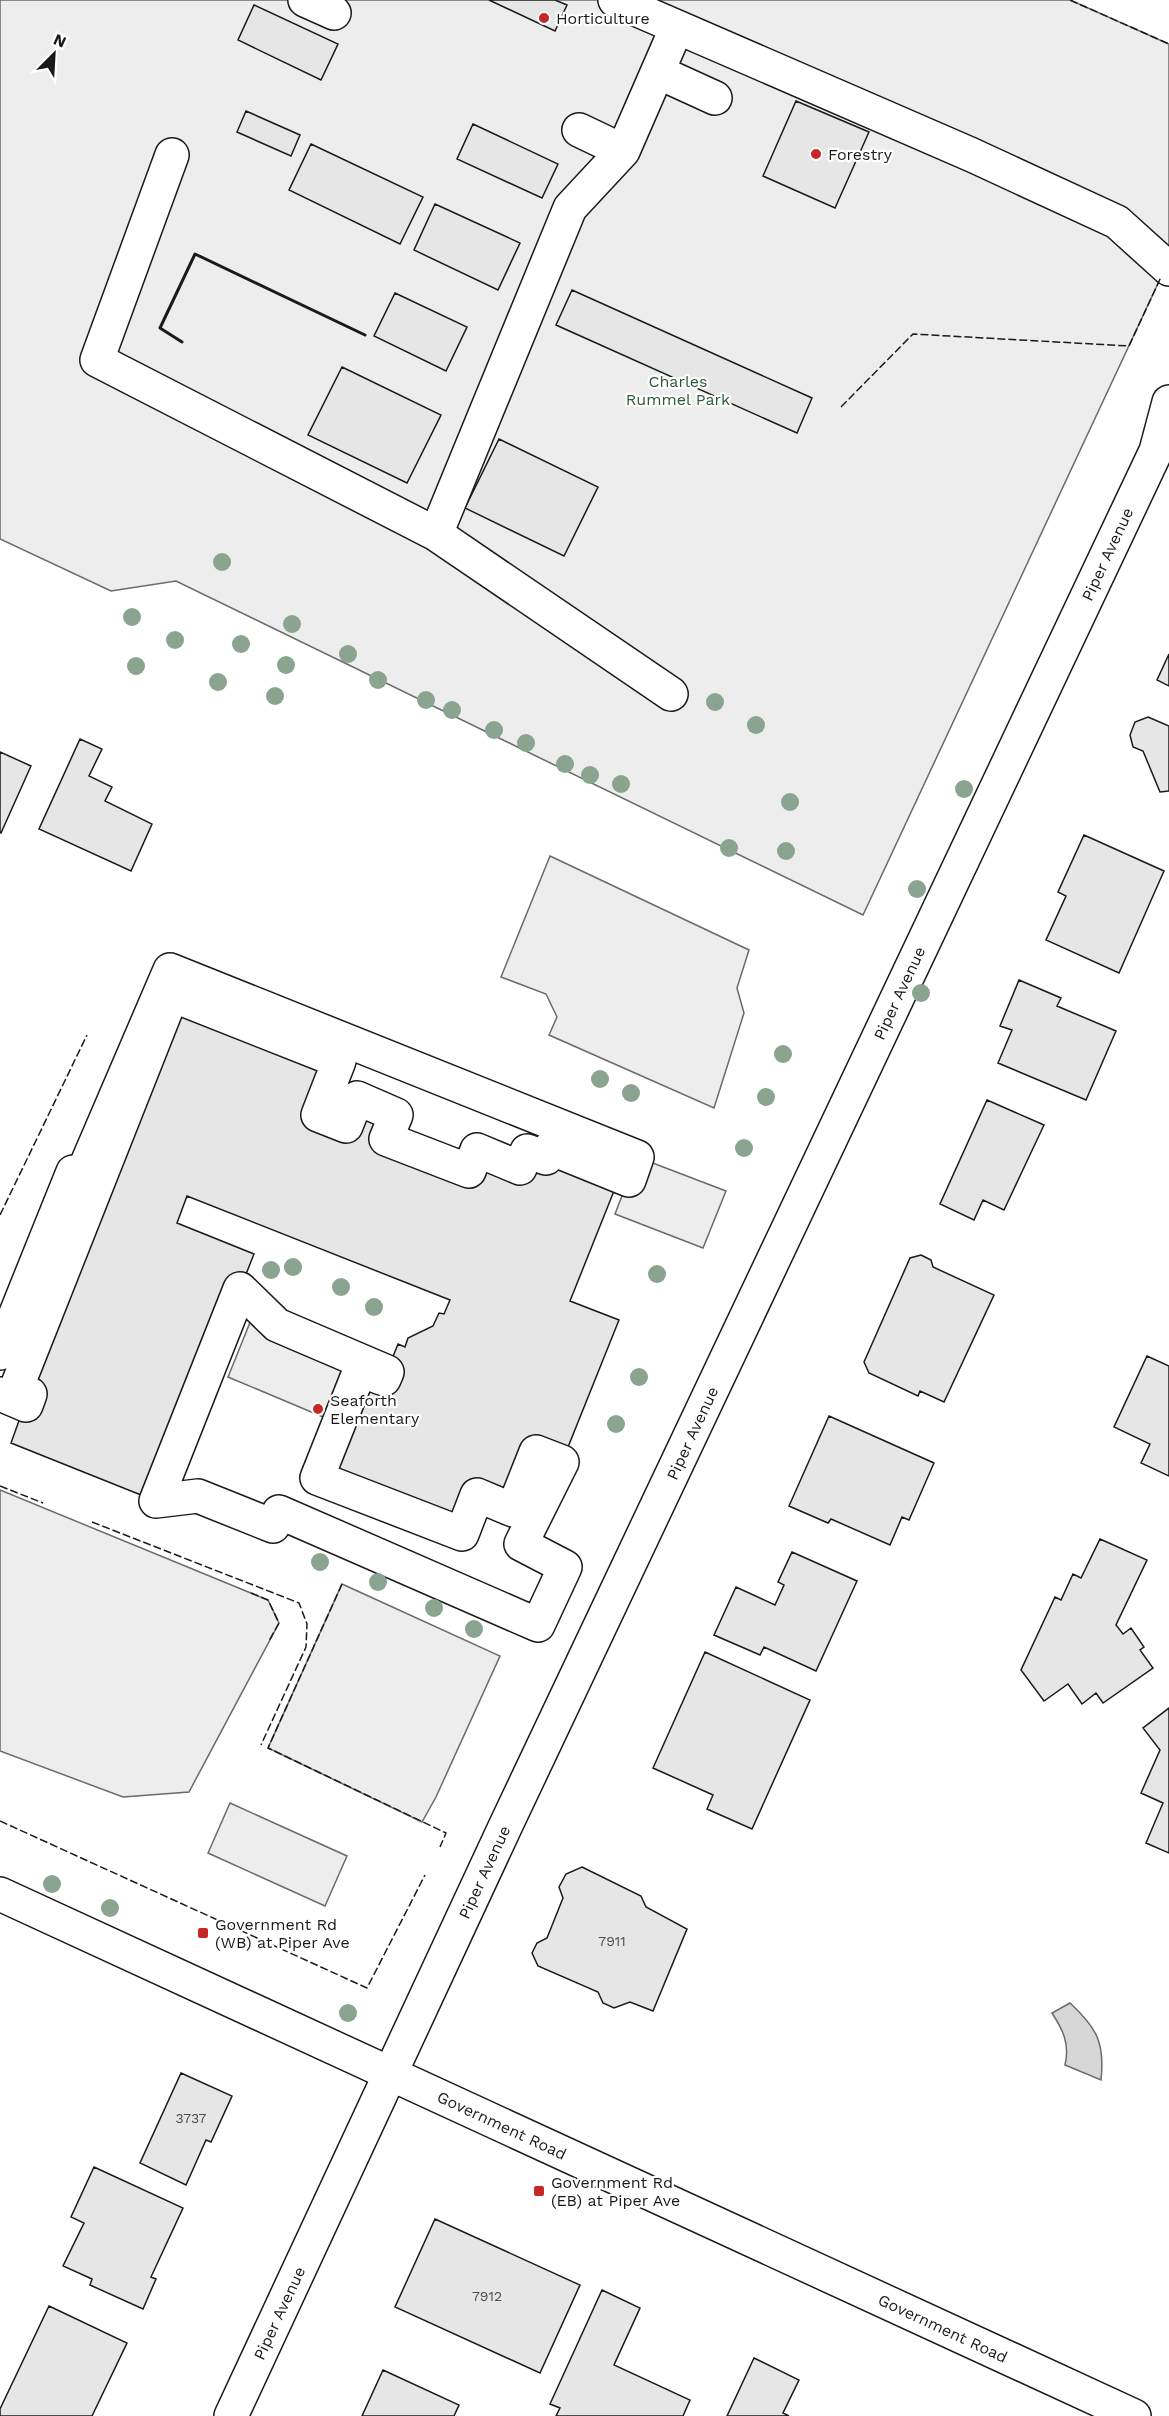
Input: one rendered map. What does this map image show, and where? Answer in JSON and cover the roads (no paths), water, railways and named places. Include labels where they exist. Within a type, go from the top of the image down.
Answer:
[{"type":"street","points":[[615,0],[972,155],[1118,222],[1169,269]]},
{"type":"street","points":[[436,534],[570,208],[622,152],[677,27]]},
{"type":"street","points":[[658,72],[715,98]]},
{"type":"street","points":[[579,130],[622,152]]},
{"type":"street","points":[[172,155],[97,360],[436,534],[671,694]]},
{"type":"street","name":"Piper Avenue","points":[[231,2416],[505,1827],[1162,454],[1169,402]]},
{"type":"street","points":[[0,1353],[73,1172],[82,1176],[170,970],[637,1157],[629,1180],[550,1148],[546,1158],[527,1151],[520,1168],[477,1150],[469,1172],[386,1139],[396,1115],[357,1098],[346,1126],[318,1115],[339,1061],[172,994],[16,1389],[30,1394],[26,1405],[0,1394]]},
{"type":"street","points":[[240,1289],[277,1325],[387,1372],[384,1379],[360,1370],[317,1478],[462,1534],[477,1495],[513,1510],[536,1452],[562,1462],[521,1544],[565,1567],[538,1625],[279,1512],[273,1526],[198,1496],[156,1501],[240,1289]]},
{"type":"street","name":"Government Road","points":[[0,1894],[1134,2416]]},
{"type":"place","name":"Horticulture","points":[[544,18]]},
{"type":"place","name":"Forestry","points":[[816,154]]},
{"type":"place","name":"Seaforth Elementary","points":[[318,1409]]},
{"type":"place","name":"Government Rd (WB) at Piper Ave","points":[[203,1933]]},
{"type":"place","name":"Government Rd (EB) at Piper Ave","points":[[539,2191]]},
{"type":"park label","name":"Charles Rummel Park","points":[[678,390]]}]
